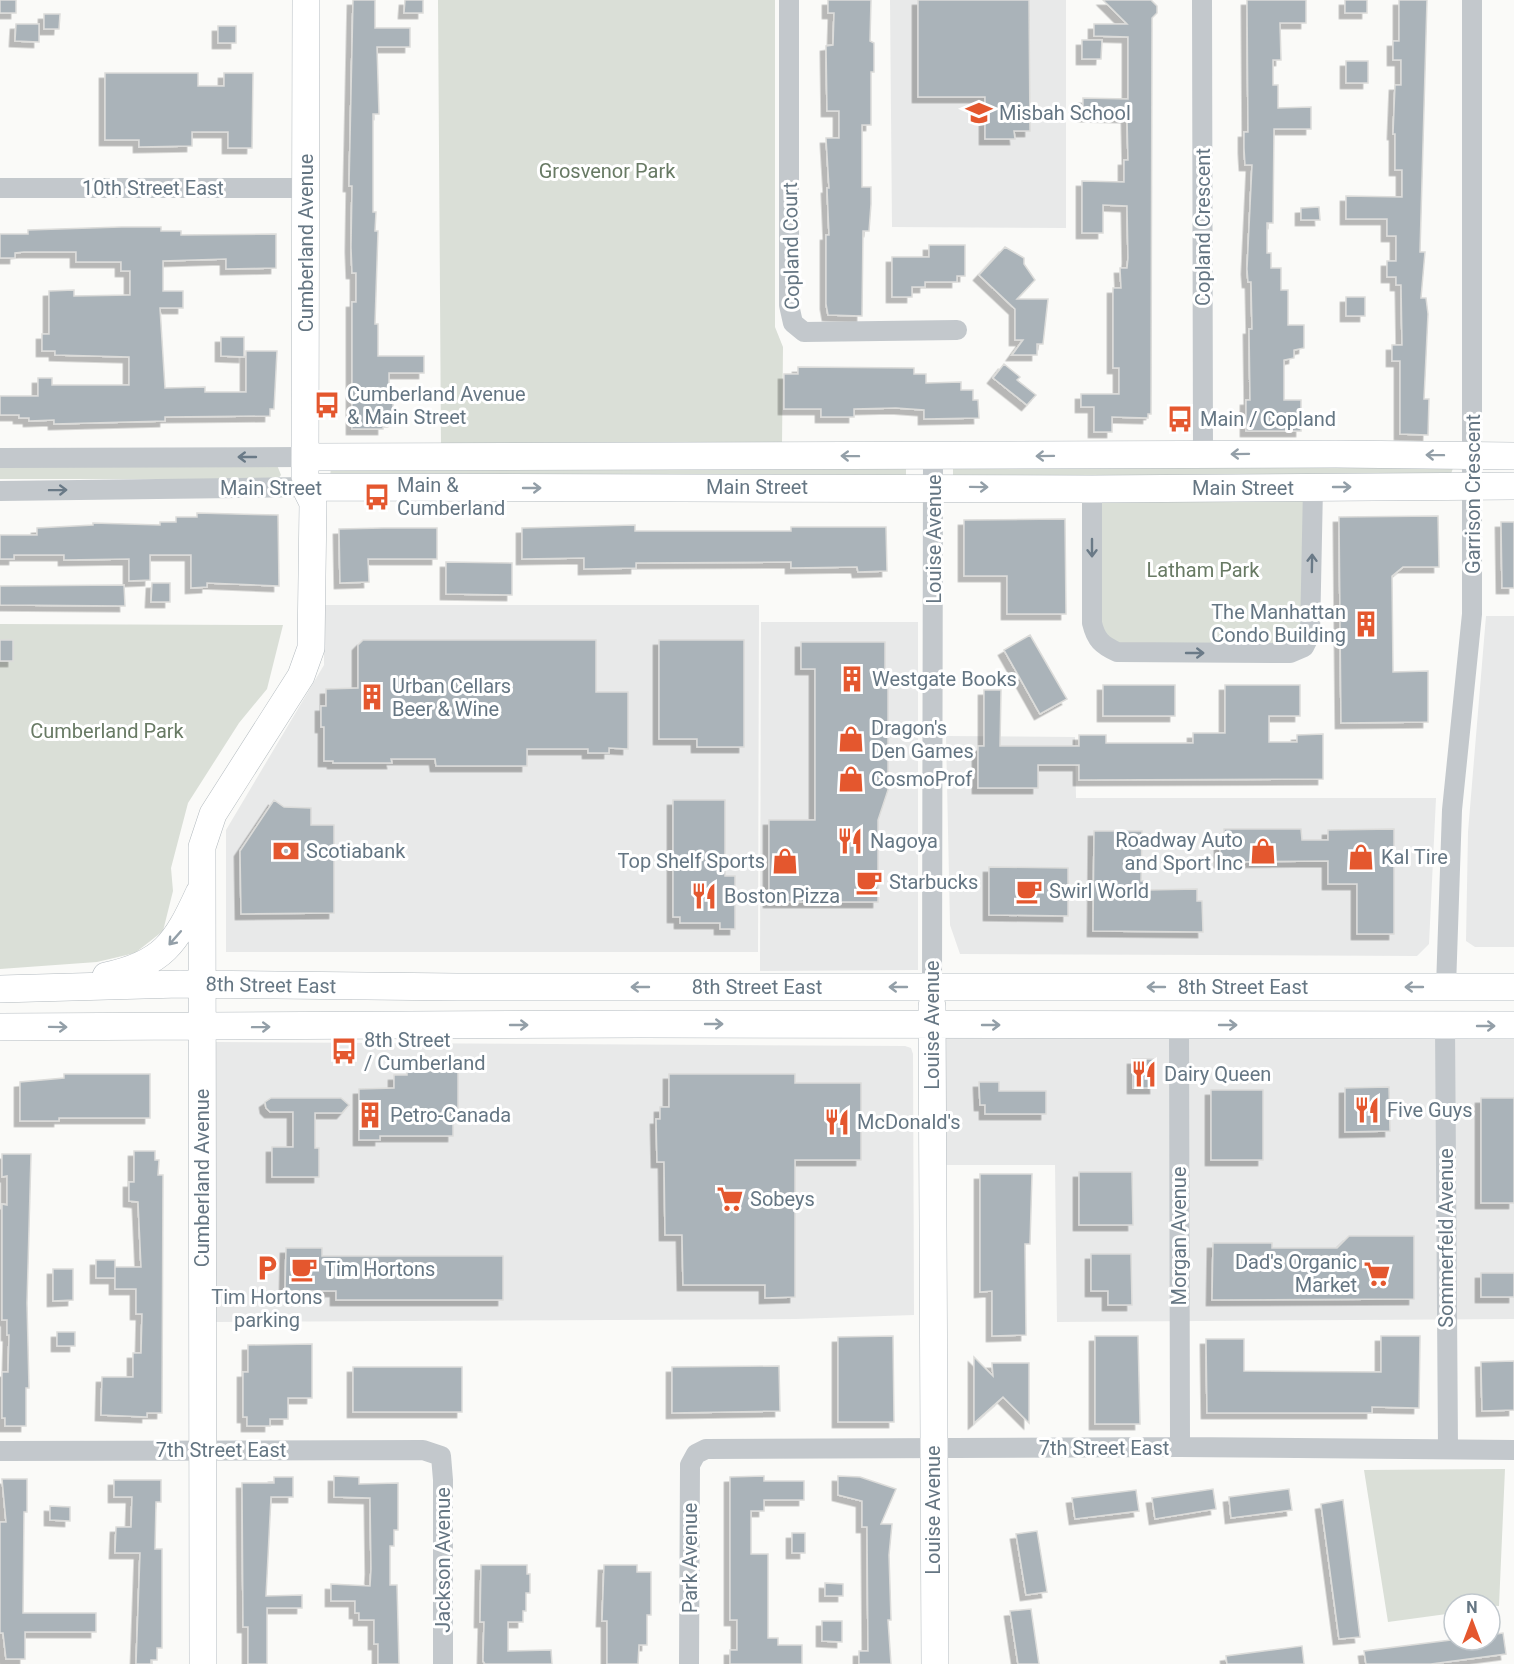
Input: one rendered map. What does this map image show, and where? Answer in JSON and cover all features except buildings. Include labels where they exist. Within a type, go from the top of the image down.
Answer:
[{"type":"main road","name":"Cumberland Avenue","points":[[203,1664],[202,847],[213,814],[278,714],[293,653],[298,616],[299,503],[305,487],[306,0]]},
{"type":"main road","name":"Main Street","points":[[305,457],[1514,456]]},
{"type":"main road","name":"Main Street","points":[[305,487],[1092,489],[1514,486]]},
{"type":"main road","points":[[62,985],[127,972],[158,957],[182,930],[202,887]]},
{"type":"main road","name":"8th Street East","points":[[0,989],[62,985],[202,984],[1514,987]]},
{"type":"main road","points":[[640,1024],[676,1001],[752,996],[787,987]]},
{"type":"main road","name":"Louise Avenue","points":[[932,987],[934,1664]]},
{"type":"main road","points":[[1446,1026],[1449,1007],[1461,1002],[1514,996]]},
{"type":"main road","name":"8th Street East","points":[[0,1027],[640,1024],[1514,1025]]},
{"type":"street","name":"Copland Court","points":[[789,0],[789,305],[793,323],[804,332],[957,330]]},
{"type":"street","name":"Copland Crescent","points":[[1202,0],[1203,455]]},
{"type":"street","name":"Garrison Crescent","points":[[1446,987],[1452,810],[1472,614],[1472,0]]},
{"type":"street","name":"10th Street East","points":[[0,188],[306,188]]},
{"type":"street","name":"Main Street","points":[[0,458],[305,457]]},
{"type":"street","name":"Louise Avenue","points":[[932,987],[933,457]]},
{"type":"street","name":"Main Street","points":[[0,491],[305,487]]},
{"type":"street","points":[[1092,489],[1092,623],[1095,635],[1103,646],[1118,652],[1290,653],[1304,647],[1310,635],[1313,487]]},
{"type":"street","name":"Morgan Avenue","points":[[1179,1025],[1180,1447]]},
{"type":"street","name":"Sommerfeld Avenue","points":[[1446,1026],[1448,1449]]},
{"type":"street","name":"7th Street East","points":[[696,1454],[706,1449],[1180,1447],[1514,1450]]},
{"type":"street","name":"7th Street East","points":[[0,1451],[423,1450],[441,1456]]},
{"type":"street","name":"Park Avenue","points":[[689,1664],[690,1465],[696,1454]]},
{"type":"street","name":"Jackson Avenue","points":[[441,1456],[443,1664]]},
{"type":"shaded area","name":"Misbah School","points":[[890,0],[1066,0],[1066,228],[892,227]]},
{"type":"shaded area","points":[[324,605],[759,605],[758,952],[226,952],[226,830],[324,665]]},
{"type":"shaded area","points":[[1486,616],[1514,616],[1514,947],[1475,947],[1466,941],[1468,832]]},
{"type":"shaded area","points":[[761,622],[918,622],[918,970],[760,971]]},
{"type":"shaded area","points":[[946,736],[1075,737],[1076,798],[1436,798],[1429,944],[1417,956],[960,954],[950,925]]},
{"type":"shaded area","points":[[932,1025],[1514,1026],[1514,1319],[1057,1322],[1055,1165],[933,1165]]},
{"type":"shaded area","points":[[216,1042],[905,1046],[911,1048],[913,1054],[914,1315],[796,1319],[215,1322]]},
{"type":"green space","name":"Grosvenor Park","points":[[438,0],[775,0],[775,327],[783,347],[782,444],[441,446]]},
{"type":"green space","points":[[1448,464],[1453,468],[1450,477],[953,476],[953,467]]},
{"type":"green space","points":[[277,465],[281,475],[278,479],[0,479],[0,466]]},
{"type":"green space","points":[[906,466],[906,475],[330,477],[331,467]]},
{"type":"green space","name":"Latham Park","points":[[1313,487],[1304,647],[1103,646],[1092,489]]},
{"type":"green space","name":"Cumberland Park","points":[[0,624],[283,625],[267,689],[239,723],[188,803],[171,868],[173,891],[163,931],[135,953],[97,962],[0,969]]},
{"type":"green space","points":[[1505,1469],[1500,1592],[1442,1592],[1442,1615],[1388,1622],[1364,1470]]},
{"type":"place","name":"Misbah School","points":[[979,113]]},
{"type":"place","name":"Cumberland Avenue & Main Street","points":[[327,405]]},
{"type":"place","name":"Main / Copland","points":[[1180,419]]},
{"type":"place","name":"Main & Cumberland","points":[[377,497]]},
{"type":"place","name":"The Manhattan Condo Building","points":[[1366,624]]},
{"type":"place","name":"Westgate Books","points":[[852,679]]},
{"type":"place","name":"Urban Cellars Beer & Wine","points":[[372,697]]},
{"type":"place","name":"Dragon's Den Games","points":[[851,739]]},
{"type":"place","name":"CosmoProf","points":[[851,779]]},
{"type":"place","name":"Nagoya","points":[[850,841]]},
{"type":"place","name":"Scotiabank","points":[[286,851]]},
{"type":"place","name":"Roadway Auto and Sport Inc","points":[[1263,851]]},
{"type":"place","name":"Kal Tire","points":[[1361,857]]},
{"type":"place","name":"Top Shelf Sports","points":[[785,861]]},
{"type":"place","name":"Starbucks","points":[[869,882]]},
{"type":"place","name":"Swirl World","points":[[1029,891]]},
{"type":"place","name":"Boston Pizza","points":[[704,896]]},
{"type":"place","name":"8th Street / Cumberland","points":[[344,1051]]},
{"type":"place","name":"Dairy Queen","points":[[1144,1074]]},
{"type":"place","name":"Five Guys","points":[[1367,1110]]},
{"type":"place","name":"Petro-Canada","points":[[370,1115]]},
{"type":"place","name":"McDonald's","points":[[837,1122]]},
{"type":"place","name":"Sobeys","points":[[730,1199]]},
{"type":"place","name":"Tim Hortons parking","points":[[267,1268]]},
{"type":"place","name":"Tim Hortons","points":[[304,1269]]},
{"type":"place","name":"Dad's Organic Market","points":[[1377,1274]]}]
